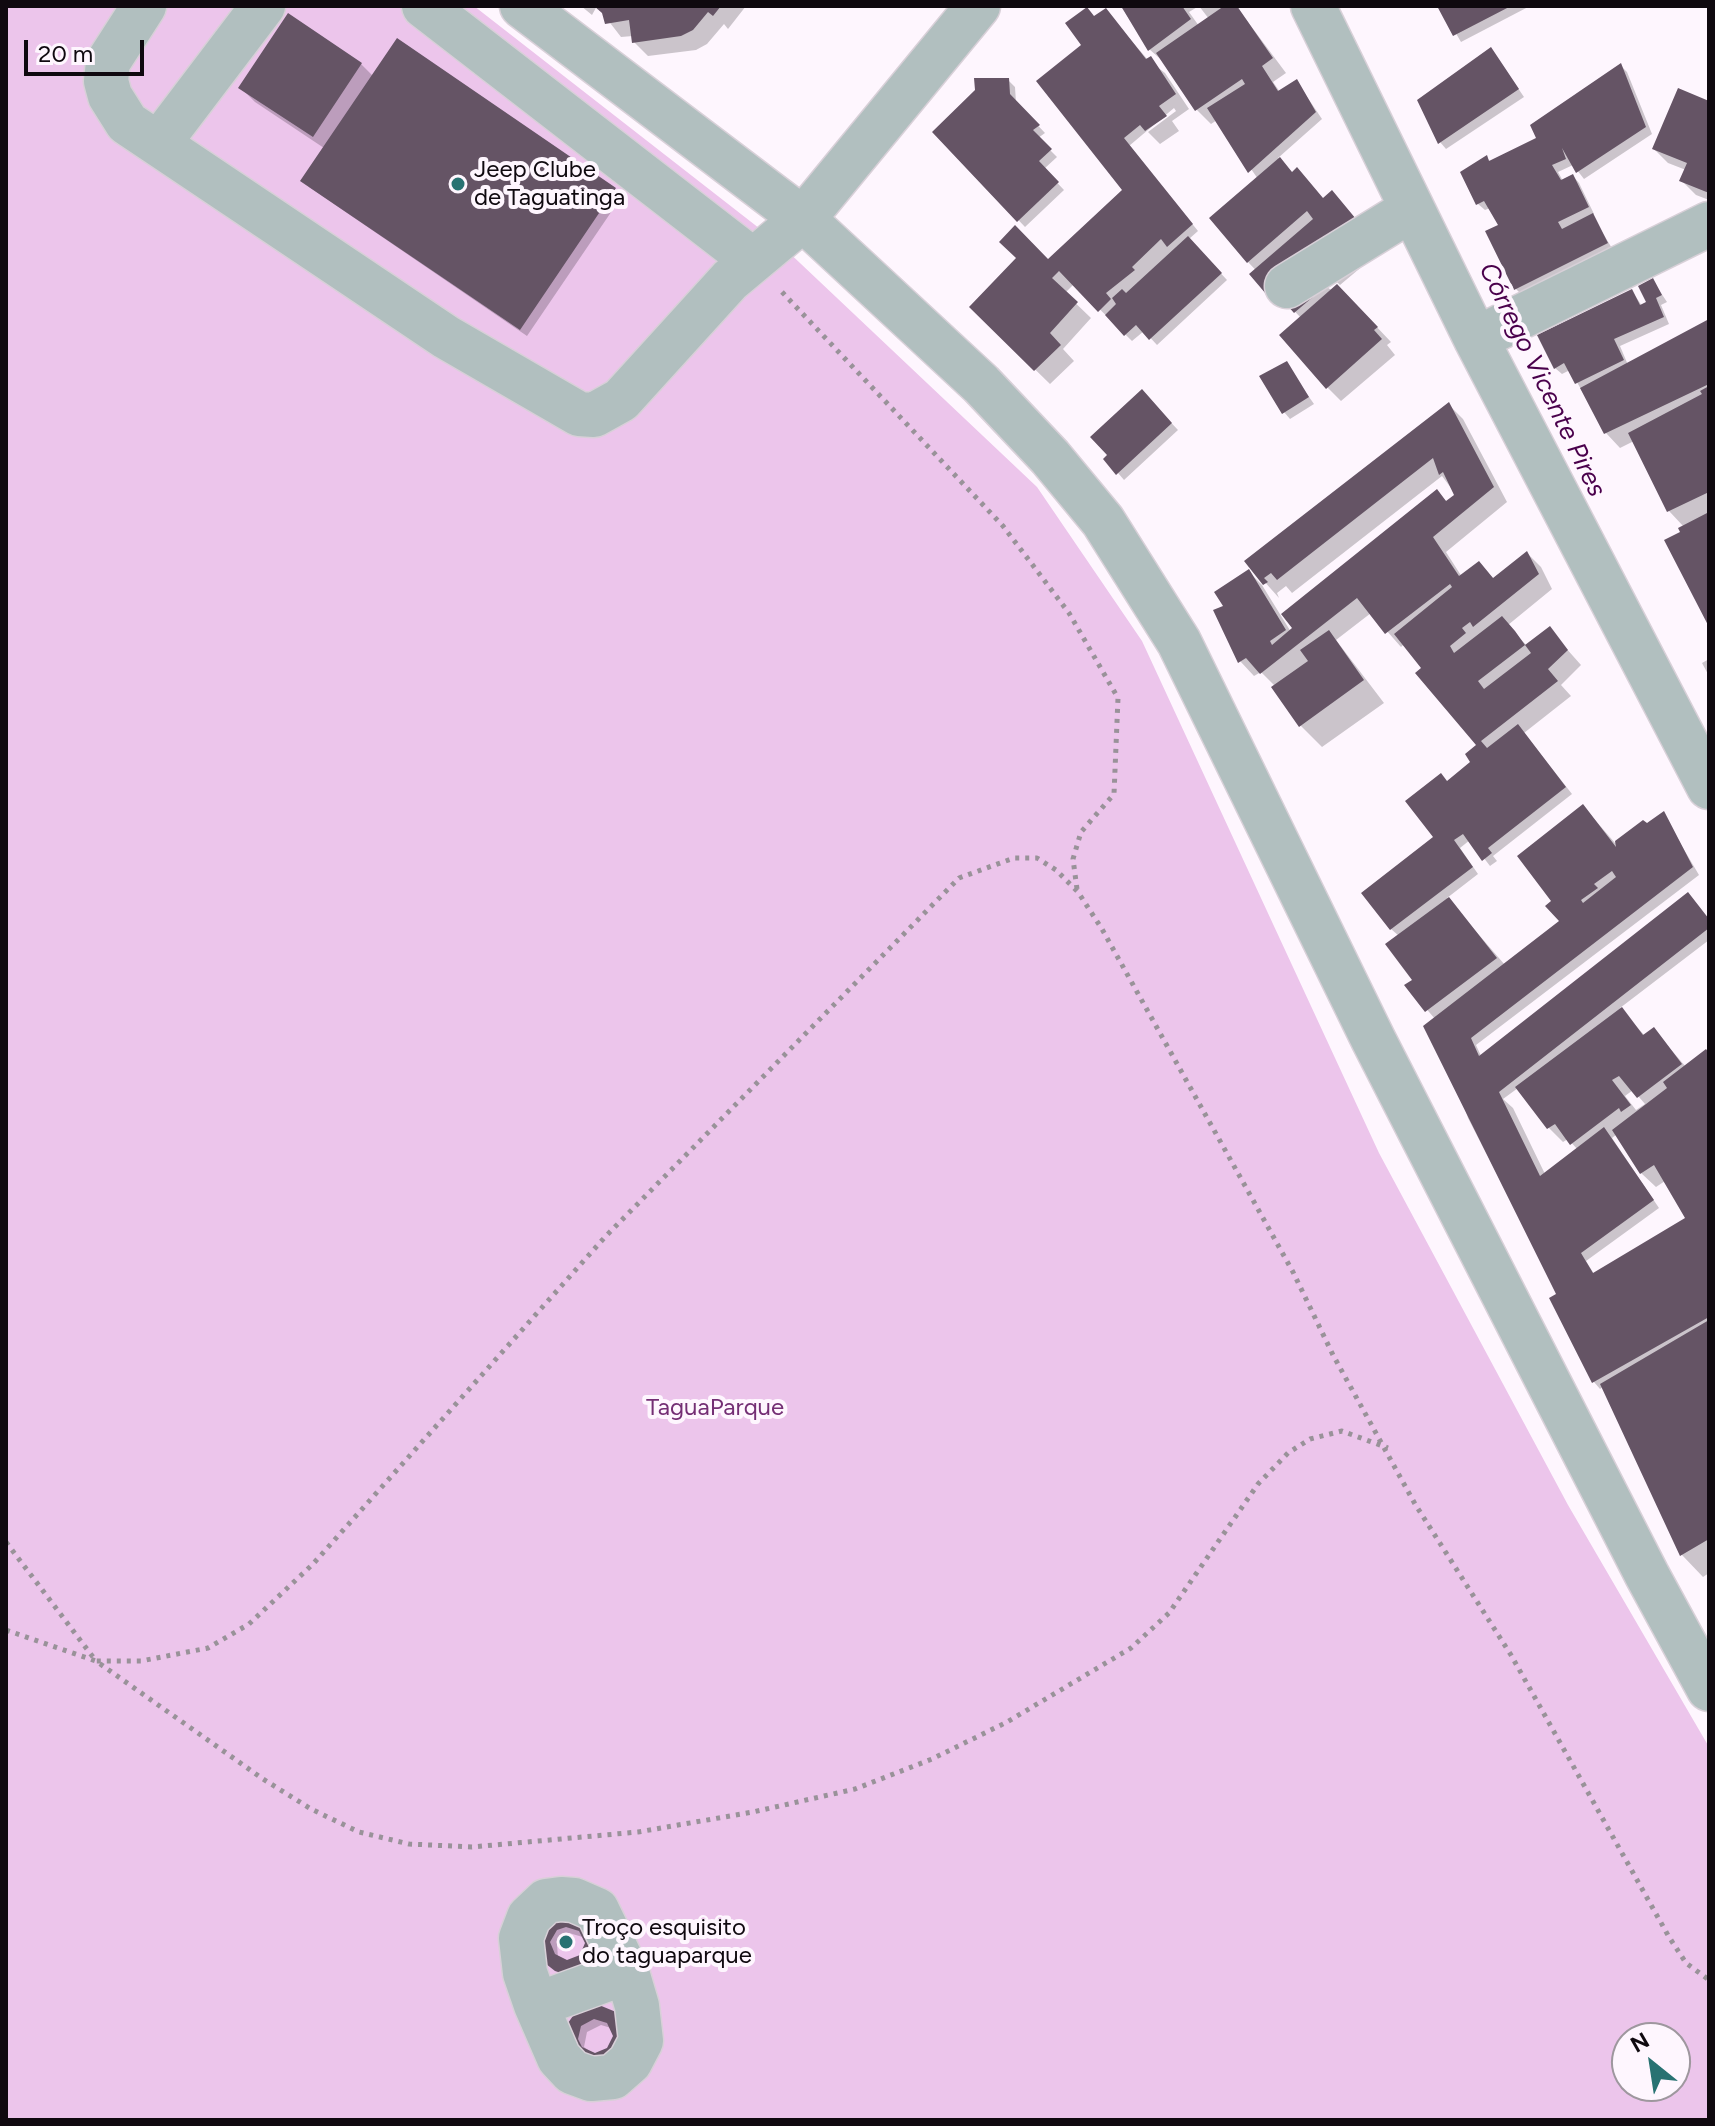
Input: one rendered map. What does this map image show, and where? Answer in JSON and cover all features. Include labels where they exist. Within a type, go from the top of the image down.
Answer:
[{"type":"street","points":[[144,6],[108,62],[106,81],[110,96],[127,123],[446,337],[579,414],[594,415],[621,400],[751,259],[803,219],[978,6]]},
{"type":"street","points":[[159,143],[263,6]]},
{"type":"street","points":[[424,6],[751,259]]},
{"type":"street","points":[[522,6],[803,219],[981,384],[1050,457],[1103,521],[1179,642],[1380,1053],[1647,1575],[1709,1689]]},
{"type":"street","points":[[1313,6],[1476,339],[1709,787]]},
{"type":"street","points":[[1287,286],[1412,209]]},
{"type":"street","points":[[1476,339],[1709,224]]},
{"type":"street","points":[[574,1900],[597,1910],[627,1972],[637,2006],[641,2041],[630,2062],[613,2077],[591,2079],[572,2072],[555,2050],[536,2005],[525,1973],[521,1938],[529,1917],[546,1901],[574,1900]]},
{"type":"street","points":[[536,2005],[627,1972]]},
{"type":"path","points":[[751,259],[1003,526],[1069,613],[1118,698],[1114,794],[1081,832],[1073,859],[1078,892]]},
{"type":"path","points":[[96,1661],[141,1661],[208,1648],[249,1624],[278,1599],[605,1237],[959,878],[1014,858],[1037,858],[1056,870],[1078,892],[1388,1448],[1415,1504],[1511,1655],[1669,1937],[1686,1963],[1709,1980]]},
{"type":"path","points":[[6,1630],[96,1661],[263,1779],[311,1809],[359,1832],[409,1844],[472,1847],[638,1832],[753,1812],[855,1789],[932,1759],[1007,1722],[1131,1648],[1169,1613],[1258,1484],[1288,1453],[1310,1439],[1342,1431],[1388,1448]]},
{"type":"path","points":[[6,1542],[96,1661]]},
{"type":"green space","name":"TaguaParque","points":[[6,6],[474,6],[782,246],[1037,487],[1142,641],[1379,1153],[1568,1505],[1709,1747],[1709,2120],[6,2120]]},
{"type":"building","points":[[594,6],[721,6],[713,16],[708,12],[693,30],[681,36],[632,43],[629,20],[605,24],[602,13]]},
{"type":"building","points":[[1121,6],[1182,6],[1191,19],[1148,51]]},
{"type":"building","points":[[1224,6],[1237,6],[1273,58],[1262,66],[1278,91],[1297,79],[1316,112],[1248,173],[1207,108],[1245,84],[1242,79],[1195,111],[1156,53]]},
{"type":"building","points":[[1437,6],[1511,6],[1453,36]]},
{"type":"building","points":[[1087,7],[1094,16],[1106,8],[1146,59],[1151,56],[1176,94],[1159,106],[1167,116],[1145,131],[1140,125],[1124,138],[1193,224],[1167,247],[1161,239],[1132,267],[1135,270],[1106,293],[1111,299],[1098,312],[1059,271],[1052,278],[1078,302],[1050,333],[1061,345],[1034,371],[969,307],[1016,258],[999,242],[1015,225],[1048,259],[1122,190],[1036,81],[1081,45],[1065,23]]},
{"type":"building","points":[[288,13],[362,63],[313,137],[238,88]]},
{"type":"building","name":"Jeep Clube de Taguatinga","points":[[397,38],[616,188],[520,330],[300,181]]},
{"type":"building","points":[[1491,47],[1519,89],[1438,144],[1417,100]]},
{"type":"building","points":[[1621,63],[1646,127],[1576,173],[1562,148],[1566,159],[1552,165],[1561,180],[1573,174],[1589,207],[1558,222],[1562,229],[1593,213],[1608,243],[1514,290],[1485,231],[1498,225],[1484,201],[1476,205],[1460,172],[1487,155],[1489,161],[1536,138],[1530,125]]},
{"type":"building","points":[[974,78],[1009,78],[1010,94],[1040,125],[1033,130],[1052,149],[1039,161],[1059,182],[1017,222],[932,132],[975,90]]},
{"type":"building","points":[[1678,88],[1709,101],[1709,193],[1679,181],[1687,163],[1652,149]]},
{"type":"building","points":[[1280,157],[1292,172],[1297,167],[1323,198],[1332,190],[1356,219],[1327,285],[1294,313],[1272,288],[1266,294],[1249,274],[1313,219],[1307,211],[1247,263],[1209,218]]},
{"type":"building","points":[[1188,236],[1222,273],[1149,340],[1136,325],[1124,336],[1105,315],[1116,304],[1112,298],[1122,289],[1126,293]]},
{"type":"building","points":[[1653,278],[1662,295],[1656,298],[1664,317],[1614,339],[1624,360],[1575,384],[1564,363],[1554,369],[1537,335],[1632,289],[1640,305],[1646,302],[1638,286]]},
{"type":"building","points":[[1337,284],[1378,327],[1374,330],[1382,339],[1326,389],[1279,335]]},
{"type":"building","points":[[1709,319],[1709,384],[1604,434],[1580,388]]},
{"type":"building","points":[[1287,361],[1309,397],[1282,414],[1259,376]]},
{"type":"building","points":[[1709,386],[1709,492],[1667,512],[1628,433],[1702,394],[1700,391]]},
{"type":"building","points":[[1142,389],[1172,423],[1116,475],[1103,459],[1107,455],[1090,437]]},
{"type":"building","points":[[1449,402],[1494,487],[1433,537],[1459,576],[1479,561],[1493,578],[1527,551],[1539,574],[1473,627],[1470,622],[1462,628],[1466,633],[1450,646],[1454,653],[1502,616],[1525,645],[1550,626],[1568,650],[1548,669],[1558,681],[1481,741],[1487,748],[1518,724],[1566,787],[1488,848],[1492,853],[1482,861],[1463,834],[1454,840],[1473,867],[1390,930],[1361,893],[1433,837],[1405,801],[1441,773],[1447,781],[1470,762],[1465,754],[1476,745],[1415,673],[1421,668],[1394,634],[1452,587],[1450,584],[1385,634],[1357,598],[1260,674],[1246,658],[1238,663],[1213,610],[1223,606],[1214,592],[1249,569],[1286,630],[1270,641],[1272,645],[1292,628],[1281,614],[1437,489],[1446,501],[1454,495],[1443,472],[1439,475],[1433,458],[1277,580],[1271,573],[1264,578],[1268,582],[1263,585],[1244,561]],"holes":[[[1525,645],[1531,653],[1484,689],[1478,681]]]},
{"type":"building","points":[[1709,512],[1709,627],[1664,540],[1680,532],[1678,528]]},
{"type":"building","points":[[1329,630],[1364,680],[1299,727],[1271,687],[1308,661],[1300,650]]},
{"type":"building","points":[[1583,804],[1616,847],[1615,841],[1643,820],[1647,823],[1664,811],[1693,867],[1471,1038],[1479,1056],[1688,892],[1709,919],[1709,928],[1499,1092],[1540,1176],[1604,1127],[1654,1200],[1581,1253],[1593,1273],[1685,1218],[1654,1165],[1640,1174],[1612,1130],[1667,1088],[1663,1082],[1706,1049],[1709,1053],[1709,1317],[1592,1383],[1549,1298],[1556,1294],[1423,1026],[1559,921],[1545,906],[1551,901],[1517,856]],"holes":[[[1612,871],[1616,877],[1583,903],[1581,900],[1598,888],[1594,884]]]},
{"type":"building","points":[[1449,897],[1497,958],[1425,1012],[1404,985],[1412,980],[1385,944]]},
{"type":"building","points":[[1622,1007],[1643,1035],[1654,1027],[1682,1064],[1637,1098],[1619,1076],[1612,1080],[1631,1105],[1621,1112],[1619,1108],[1570,1145],[1555,1124],[1547,1129],[1515,1087]]},
{"type":"building","points":[[1709,1320],[1709,1539],[1680,1556],[1600,1384]]},
{"type":"building","points":[[576,1913],[596,1954],[589,1964],[561,1973],[555,1971],[541,1960],[542,1925]],"holes":[[[566,1927],[579,1931],[585,1943],[580,1955],[567,1960],[555,1954],[550,1942],[557,1930]]]},
{"type":"building","points":[[599,2005],[616,2012],[622,2052],[578,2061],[568,2023],[575,2013]],"holes":[[[594,2019],[607,2023],[613,2036],[607,2048],[595,2053],[582,2047],[578,2039],[581,2026]]]},
{"type":"place","name":"Jeep Clube de Taguatinga","points":[[458,184]]},
{"type":"place","name":"Troço esquisito do taguaparque","points":[[566,1942]]},
{"type":"water label","name":"Córrego Vicente Pires","points":[[1542,380]]}]
